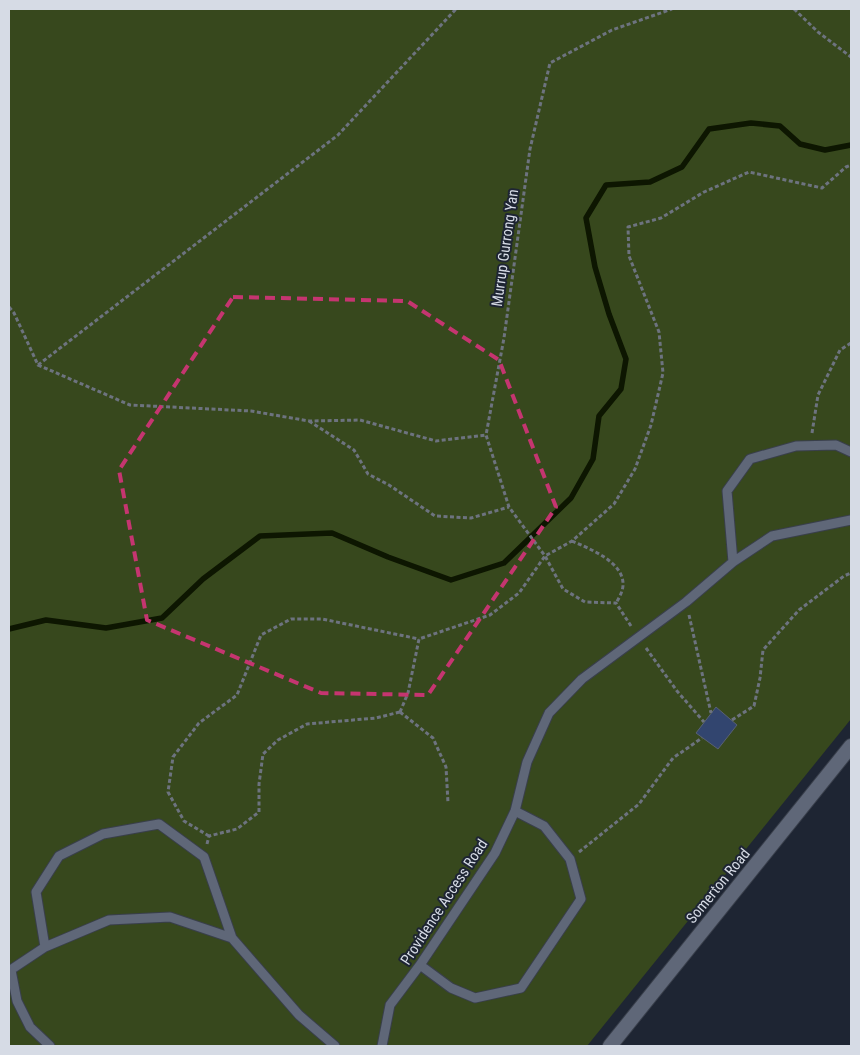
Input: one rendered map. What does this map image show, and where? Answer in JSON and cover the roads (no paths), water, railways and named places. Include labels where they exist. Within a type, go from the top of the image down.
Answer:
[{"type":"main road","name":"Somerton Road","points":[[610,1046],[851,746]]},
{"type":"lane","points":[[733,562],[727,491],[750,459],[796,446],[836,445],[851,452]]},
{"type":"lane","name":"Providence Access Road","points":[[382,1046],[390,1005],[420,965],[495,853],[514,810],[527,762],[549,712],[582,678],[686,602],[733,562],[772,536],[851,520]]},
{"type":"lane","points":[[420,965],[451,988],[475,998],[521,988],[581,899],[570,859],[544,826],[514,810]]},
{"type":"lane","points":[[45,947],[36,892],[59,856],[102,834],[159,824],[204,857],[232,938],[299,1016],[335,1046]]},
{"type":"lane","points":[[50,1046],[30,1026],[17,1001],[10,971],[45,947],[109,920],[162,917],[170,917],[232,938]]},
{"type":"waterway","points":[[9,629],[46,620],[106,628],[162,618],[203,579],[260,536],[332,533],[388,557],[451,580],[504,563],[571,498],[593,459],[599,416],[621,389],[626,359],[609,314],[595,267],[586,218],[606,185],[650,182],[682,167],[709,129],[751,123],[780,126],[800,144],[825,150],[851,145]]}]
